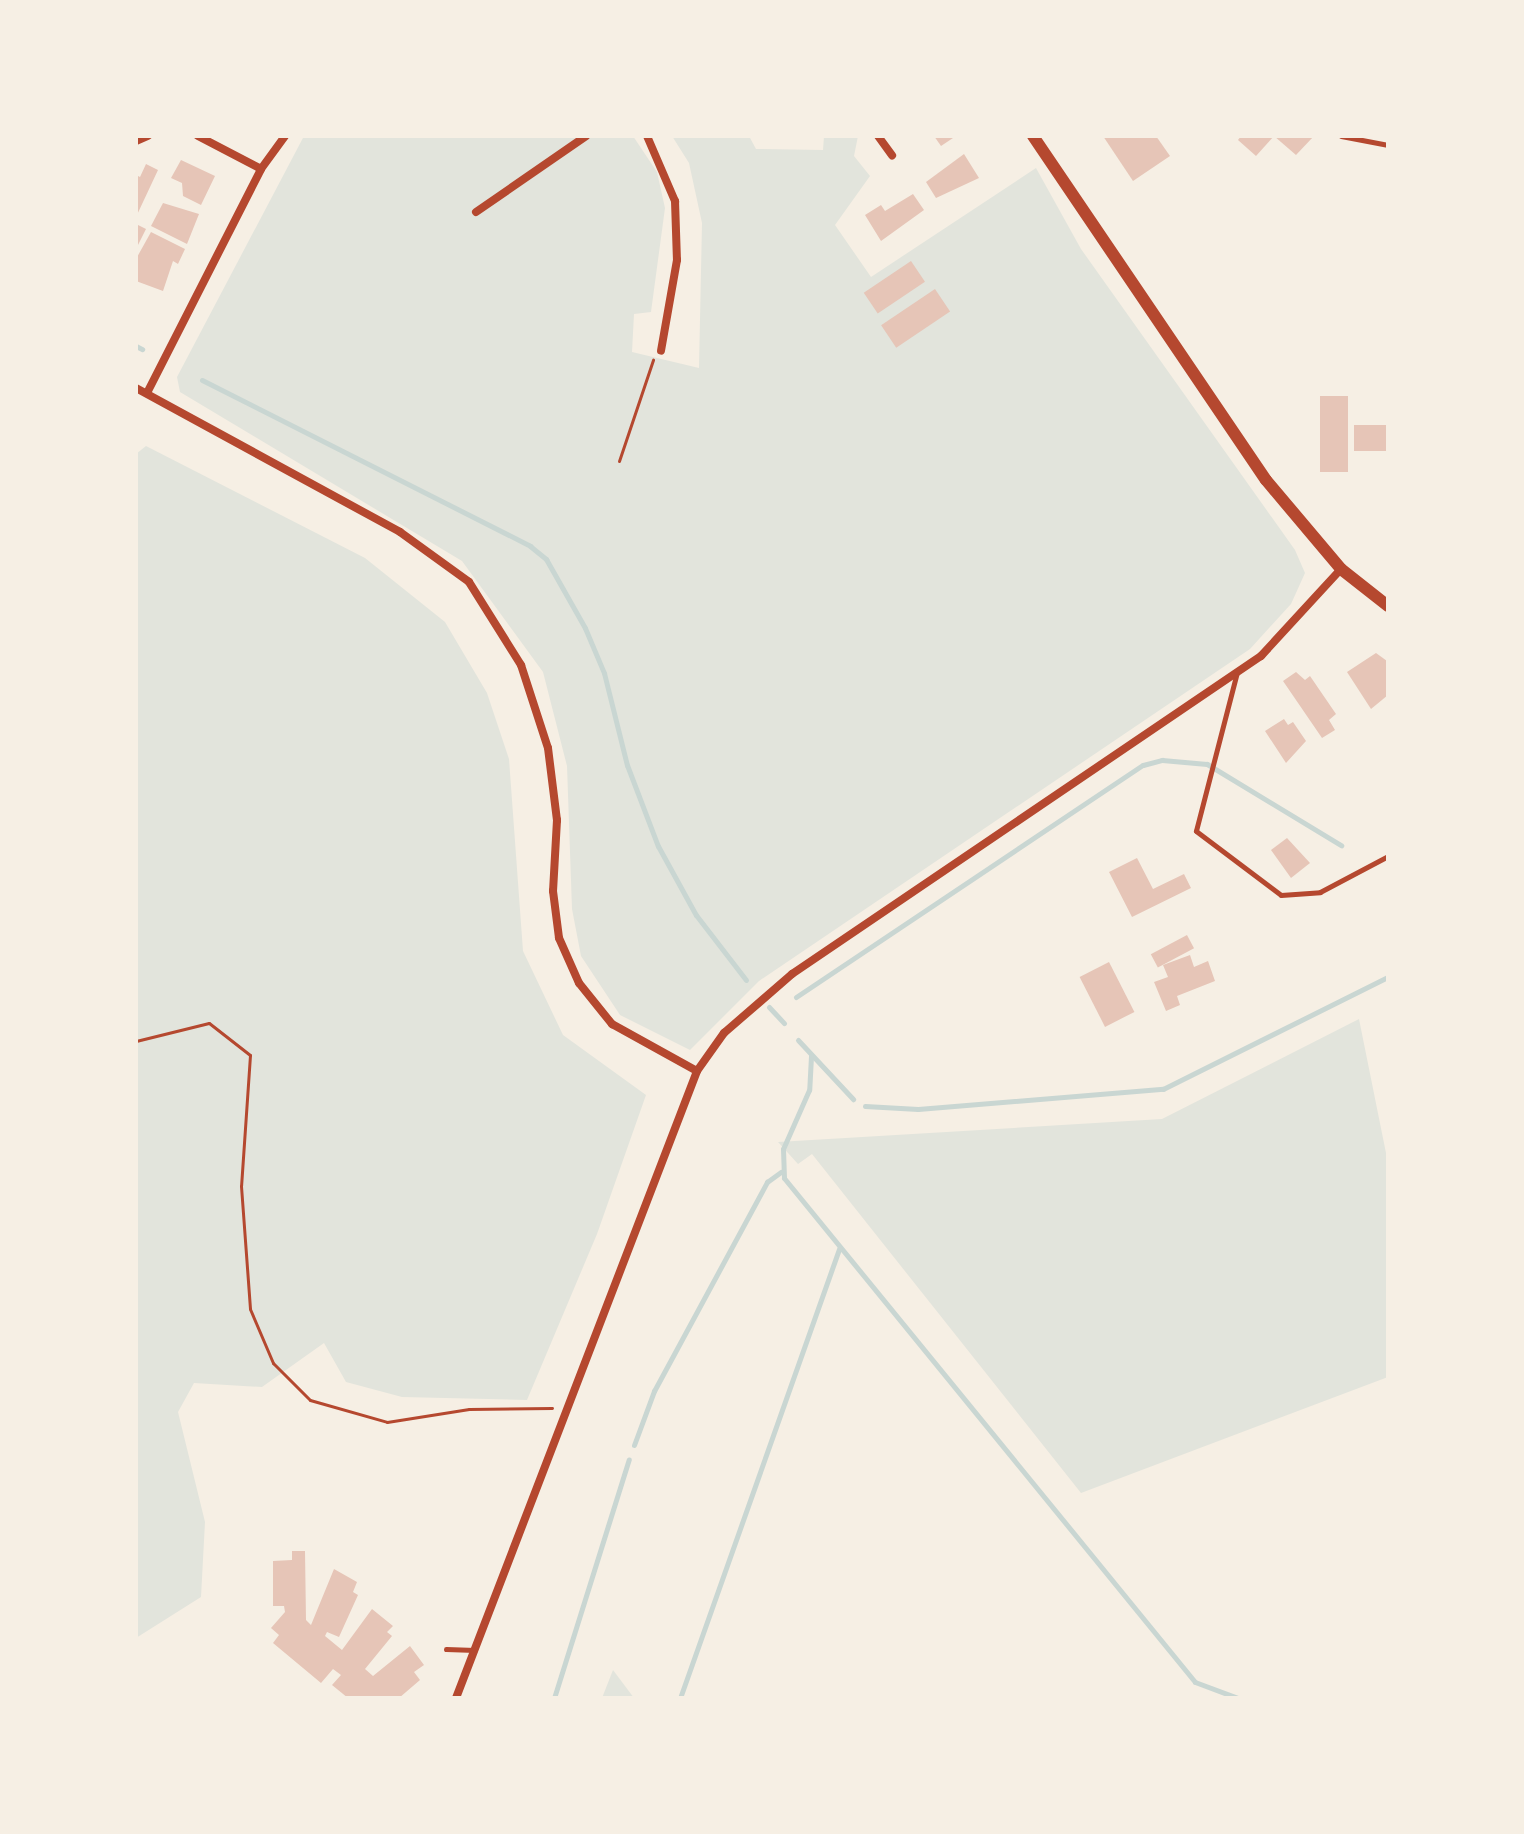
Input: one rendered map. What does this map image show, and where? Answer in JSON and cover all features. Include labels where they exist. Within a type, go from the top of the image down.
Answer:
[{"type":"street","points":[[136,141],[148,136]]},
{"type":"street","points":[[198,136],[261,169]]},
{"type":"street","points":[[147,393],[261,169],[285,136]]},
{"type":"street","points":[[476,212],[586,136]]},
{"type":"street","points":[[647,136],[675,201],[677,260],[661,351]]},
{"type":"street","points":[[878,136],[892,155]]},
{"type":"street","points":[[1033,136],[1240,444],[1341,569],[1388,606]]},
{"type":"street","points":[[136,388],[400,532],[469,582],[521,665],[548,748],[557,820],[553,891],[559,938],[579,983],[612,1024],[697,1071]]},
{"type":"street","points":[[456,1698],[697,1071],[724,1033],[792,974],[1261,656],[1341,569]]},
{"type":"lane","points":[[1341,136],[1388,145]]},
{"type":"lane","points":[[1237,672],[1196,831],[1281,895],[1320,892],[1388,856]]},
{"type":"lane","points":[[446,1649],[476,1650]]},
{"type":"path","points":[[619,461],[647,367],[661,351]]},
{"type":"path","points":[[136,1041],[209,1023],[250,1055],[241,1186],[250,1309],[273,1363],[310,1400],[387,1422],[469,1409],[568,1408]]},
{"type":"shaded area","points":[[304,136],[633,136],[657,172],[665,208],[651,312],[634,314],[632,352],[699,368],[702,223],[689,163],[672,136],[749,136],[756,149],[823,150],[824,136],[858,136],[854,156],[870,176],[835,225],[871,277],[1036,168],[1081,249],[1295,550],[1305,573],[1291,604],[1250,649],[759,981],[690,1050],[620,1015],[581,956],[572,909],[567,766],[543,672],[462,561],[180,392],[177,377]]},
{"type":"shaded area","points":[[146,446],[365,558],[445,622],[487,693],[509,759],[523,951],[563,1035],[646,1095],[597,1234],[527,1400],[402,1397],[346,1382],[324,1343],[262,1387],[194,1383],[178,1412],[205,1522],[201,1597],[136,1638],[136,454]]},
{"type":"shaded area","points":[[1359,1019],[1388,1163],[1388,1377],[1081,1493],[812,1154],[798,1164],[778,1142],[1162,1119]]},
{"type":"shaded area","points":[[613,1670],[634,1698],[602,1698]]},
{"type":"building","points":[[934,136],[956,136],[941,146]]},
{"type":"building","points":[[1103,136],[1156,136],[1170,156],[1133,181]]},
{"type":"building","points":[[1241,136],[1274,136],[1256,156],[1238,140]]},
{"type":"building","points":[[1274,136],[1314,136],[1296,155]]},
{"type":"building","points":[[964,154],[979,178],[936,198],[926,182]]},
{"type":"building","points":[[181,160],[215,176],[201,205],[183,196],[182,183],[171,178]]},
{"type":"building","points":[[146,164],[158,170],[136,217],[136,175],[140,177]]},
{"type":"building","points":[[913,194],[924,210],[881,241],[865,215],[881,205],[885,211]]},
{"type":"building","points":[[163,203],[199,214],[187,244],[151,226]]},
{"type":"building","points":[[136,224],[146,229],[136,249]]},
{"type":"building","points":[[151,232],[185,249],[178,264],[173,261],[163,291],[136,281],[136,259]]},
{"type":"building","points":[[911,261],[925,282],[878,314],[864,293]]},
{"type":"building","points":[[935,289],[950,311],[896,348],[881,325]]},
{"type":"building","points":[[1320,396],[1348,396],[1348,472],[1320,472]]},
{"type":"building","points":[[1354,425],[1388,425],[1388,451],[1354,451]]},
{"type":"building","points":[[1376,653],[1387,661],[1388,695],[1371,709],[1347,672]]},
{"type":"building","points":[[1296,672],[1305,680],[1310,676],[1336,714],[1329,720],[1335,730],[1322,738],[1283,681]]},
{"type":"building","points":[[1284,719],[1288,725],[1293,722],[1306,741],[1286,763],[1265,731]]},
{"type":"building","points":[[1287,838],[1310,863],[1291,878],[1271,850]]},
{"type":"building","points":[[1137,858],[1153,889],[1184,874],[1191,888],[1132,917],[1109,872]]},
{"type":"building","points":[[1187,935],[1194,948],[1158,967],[1151,954]]},
{"type":"building","points":[[1190,955],[1194,967],[1208,961],[1215,981],[1177,996],[1180,1005],[1166,1011],[1154,982],[1168,977],[1163,965]]},
{"type":"building","points":[[1109,962],[1134,1012],[1105,1027],[1080,977]]},
{"type":"building","points":[[292,1551],[305,1551],[306,1620],[311,1625],[334,1569],[357,1582],[353,1592],[358,1595],[339,1637],[327,1632],[325,1636],[342,1650],[372,1609],[393,1626],[387,1632],[392,1636],[365,1669],[373,1676],[410,1646],[424,1665],[414,1672],[420,1680],[399,1698],[348,1698],[332,1685],[341,1675],[333,1669],[321,1683],[273,1643],[279,1635],[271,1628],[285,1612],[284,1606],[273,1606],[273,1561],[292,1560]]},
{"type":"waterway","points":[[136,346],[142,349]]},
{"type":"waterway","points":[[202,380],[530,546],[546,559],[585,628],[604,673],[627,765],[658,846],[696,915],[746,980]]},
{"type":"waterway","points":[[796,997],[1143,765],[1162,760],[1207,764],[1341,845]]},
{"type":"waterway","points":[[865,1106],[918,1109],[1163,1089],[1388,977]]},
{"type":"waterway","points":[[769,1007],[784,1023]]},
{"type":"waterway","points":[[798,1040],[853,1099]]},
{"type":"waterway","points":[[811,1056],[809,1090],[783,1149],[784,1178],[1195,1682],[1238,1698]]},
{"type":"waterway","points":[[634,1445],[654,1391],[767,1182],[781,1172]]},
{"type":"waterway","points":[[680,1698],[839,1248]]},
{"type":"waterway","points":[[554,1698],[629,1459]]}]
